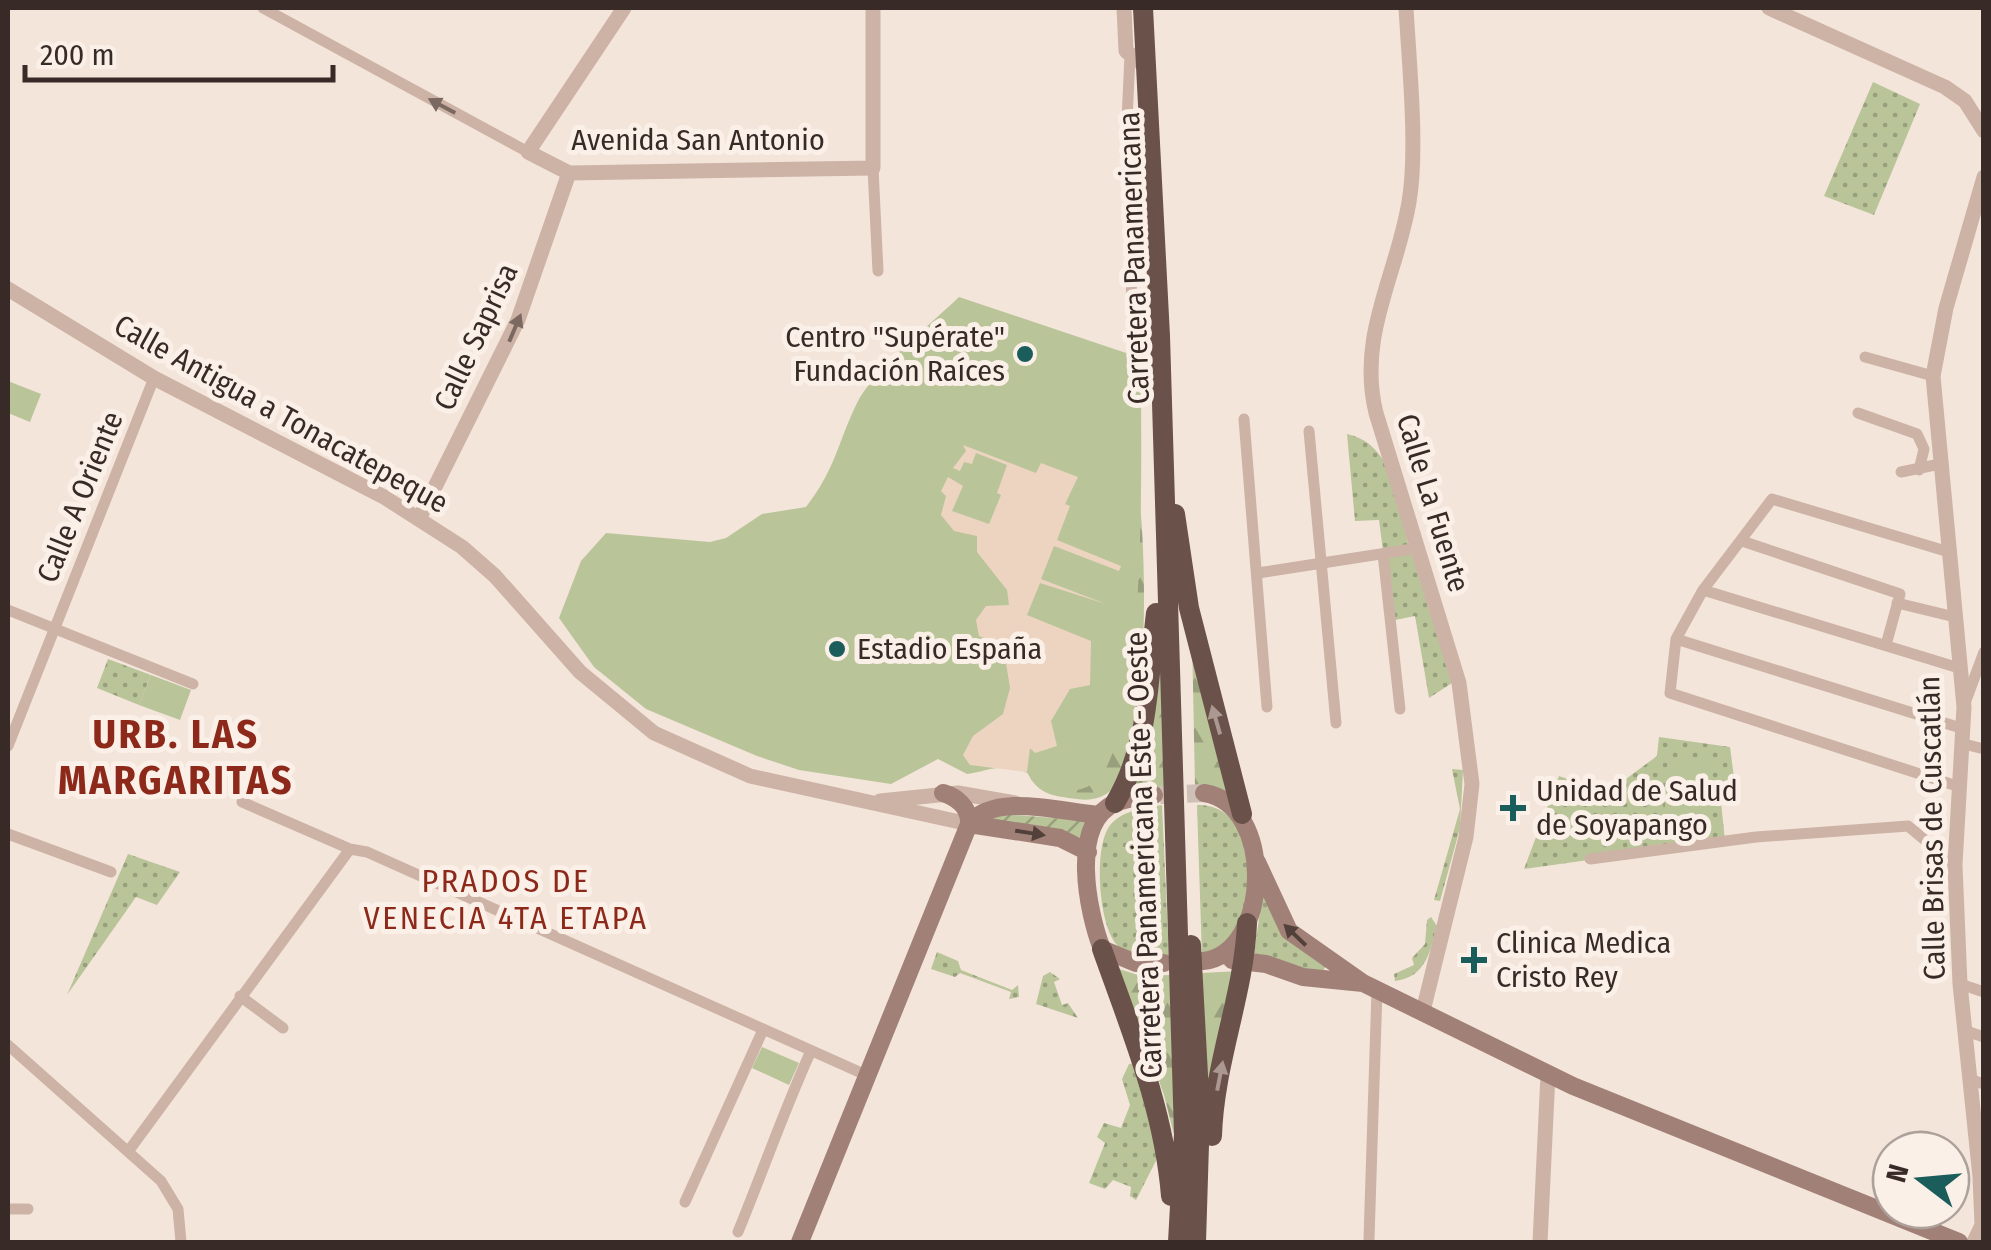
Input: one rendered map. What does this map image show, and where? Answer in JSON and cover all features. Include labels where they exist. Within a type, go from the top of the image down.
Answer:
[{"type":"highway","name":"Carretera Panamericana","points":[[1138,13],[1162,466]]},
{"type":"highway","name":"Carretera Panamericana","points":[[1138,13],[1173,506]]},
{"type":"highway","points":[[1108,809],[1130,778],[1143,738],[1158,595],[1162,466]]},
{"type":"highway","name":"Carretera Panamericana Este - Oeste","points":[[1162,466],[1184,1134],[1176,1242]]},
{"type":"highway","points":[[1173,506],[1189,608],[1242,814]]},
{"type":"highway","name":"Carretera Panamericana Este - Oeste","points":[[1173,506],[1200,1112],[1196,1242]]},
{"type":"highway","points":[[1203,1242],[1212,1118],[1245,960],[1247,922]]},
{"type":"highway","points":[[1102,949],[1159,1118],[1176,1242]]},
{"type":"main road","points":[[802,1238],[969,824],[969,816],[958,800],[942,792]]},
{"type":"main road","points":[[1204,793],[1222,796],[1242,814],[1257,862],[1289,931],[1370,986],[1548,1074],[1959,1242]]},
{"type":"main road","name":"Calle Antigua a Tonacatepeque","points":[[969,824],[988,812],[1108,809],[1154,795]]},
{"type":"main road","points":[[1108,809],[1089,836],[1088,852],[1092,917],[1102,949],[1136,963],[1164,963]]},
{"type":"main road","name":"Calle Antigua a Tonacatepeque","points":[[969,824],[1060,838],[1088,852]]},
{"type":"main road","points":[[1257,862],[1247,922],[1236,944],[1207,961],[1245,960],[1303,976],[1370,986]]},
{"type":"main road","points":[[802,1238],[828,1198],[862,1108],[863,1082]]},
{"type":"main road","points":[[828,1198],[825,1190],[838,1156],[840,1138]]},
{"type":"street","name":"Avenida San Antonio","points":[[263,8],[569,172],[874,168]]},
{"type":"street","points":[[291,21],[297,8]]},
{"type":"street","points":[[528,152],[624,8]]},
{"type":"street","points":[[873,8],[878,270]]},
{"type":"street","name":"Calle La Fuente","points":[[1406,8],[1410,199],[1373,327],[1370,362],[1376,414],[1459,683],[1472,790],[1466,837],[1423,1011]]},
{"type":"street","points":[[1769,8],[1945,87],[1965,101],[1984,131]]},
{"type":"street","points":[[1133,350],[1127,120],[1138,61]]},
{"type":"street","name":"Calle Saprisa","points":[[419,519],[518,320],[569,172]]},
{"type":"street","name":"Calle Brisas de Cuscatlán","points":[[1974,1242],[1982,1225],[1982,1178],[1976,1082],[1960,984],[1955,864],[1964,707],[1932,376],[1946,308],[1984,178]]},
{"type":"street","name":"Calle Antigua a Tonacatepeque","points":[[8,289],[154,378],[323,464],[419,519],[478,560],[580,672],[654,733],[750,776],[969,824]]},
{"type":"street","points":[[1865,357],[1932,376]]},
{"type":"street","name":"Calle A Oriente","points":[[8,746],[154,378]]},
{"type":"street","points":[[1858,412],[1917,434],[1924,448],[1919,470]]},
{"type":"street","points":[[1244,418],[1266,707]]},
{"type":"street","points":[[1309,431],[1318,563],[1336,723]]},
{"type":"street","points":[[1901,472],[1940,464]]},
{"type":"street","points":[[1950,552],[1772,499],[1703,590],[1676,639],[1670,693],[1960,787]]},
{"type":"street","points":[[1742,540],[1954,616]]},
{"type":"street","points":[[1258,573],[1419,548]]},
{"type":"street","points":[[1383,554],[1400,710]]},
{"type":"street","points":[[1703,590],[1959,668]]},
{"type":"street","points":[[1886,645],[1899,598]]},
{"type":"street","points":[[8,610],[193,684]]},
{"type":"street","points":[[1676,639],[1964,736],[1984,749]]},
{"type":"street","points":[[1964,707],[1984,652]]},
{"type":"street","name":"Calle Antigua a Tonacatepeque","points":[[871,802],[942,792],[1040,808]]},
{"type":"street","points":[[242,802],[350,850],[367,852],[863,1082]]},
{"type":"street","points":[[1590,859],[1756,837],[1908,826],[1955,864]]},
{"type":"street","points":[[8,834],[110,872]]},
{"type":"street","points":[[130,1149],[350,850]]},
{"type":"street","points":[[1960,984],[1984,992]]},
{"type":"street","points":[[1369,1239],[1370,986]]},
{"type":"street","points":[[240,996],[283,1028]]},
{"type":"street","points":[[1966,1031],[1984,1037]]},
{"type":"street","points":[[685,1202],[762,1032]]},
{"type":"street","points":[[8,1044],[130,1149],[170,1192],[178,1208],[181,1242]]},
{"type":"street","points":[[738,1232],[769,1154],[771,1137],[808,1058]]},
{"type":"street","points":[[1540,1242],[1548,1074]]},
{"type":"street","points":[[8,1208],[28,1210]]},
{"type":"green space","points":[[1873,82],[1920,104],[1874,215],[1824,196]]},
{"type":"green space","points":[[959,297],[1141,358],[1141,517],[1132,658],[1123,719],[1108,764],[1087,787],[1060,790],[1009,768],[967,774],[938,759],[891,784],[799,770],[646,709],[594,667],[559,618],[581,561],[606,533],[710,542],[726,538],[762,514],[806,507],[830,468],[864,391],[888,363]]},
{"type":"green space","points":[[8,381],[41,394],[30,422],[8,413]]},
{"type":"green space","points":[[1347,434],[1363,440],[1385,463],[1409,547],[1383,551],[1379,520],[1355,521]]},
{"type":"green space","points":[[1138,488],[1143,644],[1134,731],[1125,765],[1112,789],[1100,797],[1082,800],[1054,795],[1036,786],[1027,772]]},
{"type":"green space","points":[[1412,554],[1452,683],[1429,698],[1415,616],[1390,621],[1384,557]]},
{"type":"green space","points":[[1159,627],[1167,788],[1128,794],[1150,738]]},
{"type":"green space","points":[[1192,636],[1230,794],[1210,785],[1195,787]]},
{"type":"green space","points":[[108,659],[151,675],[139,705],[97,688]]},
{"type":"green space","points":[[151,675],[191,690],[180,720],[139,705]]},
{"type":"green space","points":[[1659,737],[1730,747],[1737,800],[1721,802],[1725,841],[1524,869],[1559,776],[1607,793],[1657,756]]},
{"type":"green space","points":[[1668,758],[1712,759],[1709,822],[1664,822]]},
{"type":"green space","points":[[1452,769],[1463,770],[1460,828],[1440,901],[1434,900],[1460,809]]},
{"type":"green space","points":[[1162,805],[1169,958],[1148,958],[1122,950],[1111,935],[1102,903],[1100,866],[1105,834],[1116,819]]},
{"type":"green space","points":[[1197,805],[1216,808],[1231,819],[1241,835],[1249,877],[1248,898],[1235,934],[1202,957]]},
{"type":"green space","points":[[992,816],[1091,821],[1082,838],[992,821]]},
{"type":"green space","points":[[128,854],[180,872],[157,905],[136,897],[67,995]]},
{"type":"green space","points":[[1263,891],[1290,941],[1326,965],[1322,974],[1254,953]]},
{"type":"green space","points":[[1431,917],[1437,926],[1425,962],[1414,974],[1395,981],[1394,974],[1414,965],[1412,958],[1425,944],[1427,920]]},
{"type":"green space","points":[[937,952],[958,961],[961,970],[1012,990],[1018,985],[1019,997],[1009,999],[1011,992],[960,973],[955,977],[931,969]]},
{"type":"green space","points":[[1119,969],[1141,976],[1170,975],[1180,1159],[1164,1095]]},
{"type":"green space","points":[[1239,971],[1206,1138],[1202,973]]},
{"type":"green space","points":[[1050,972],[1060,979],[1054,982],[1062,1005],[1068,1003],[1078,1018],[1036,1004],[1043,976]]},
{"type":"green space","points":[[762,1047],[799,1063],[789,1085],[752,1068]]},
{"type":"green space","points":[[1136,1063],[1162,1149],[1136,1200],[1130,1196],[1131,1187],[1113,1180],[1105,1189],[1089,1183],[1105,1143],[1097,1137],[1104,1123],[1121,1128],[1130,1105],[1122,1079],[1129,1064]]},
{"type":"shaded area","points":[[963,445],[1036,473],[1041,463],[1078,477],[1065,504],[1070,506],[1057,540],[1121,566],[1119,571],[1054,546],[1041,579],[1106,604],[1040,583],[1027,615],[1091,641],[1090,685],[1070,689],[1051,721],[1057,746],[1035,753],[1030,748],[1027,772],[970,765],[963,755],[973,736],[1003,714],[1010,688],[1003,645],[979,636],[976,620],[986,606],[1009,605],[1007,590],[977,552],[977,536],[954,531],[941,515],[946,496],[941,491],[948,477],[963,486],[952,511],[989,524],[1001,495],[997,493],[1007,465],[976,453],[972,464],[964,462],[960,471],[953,468],[966,451]]},
{"type":"tunnel","points":[[1160,795],[1204,793]]},
{"type":"place","name":"Centro \"Supérate\" Fundación Raíces","points":[[1025,354]]},
{"type":"place","name":"Estadio España","points":[[837,649]]},
{"type":"place","name":"Unidad de Salud de Soyapango","points":[[1513,808]]},
{"type":"place","name":"Clinica Medica Cristo Rey","points":[[1474,960]]},
{"type":"district","name":"URB. LAS MARGARITAS","points":[[176,757]]},
{"type":"district","name":"PRADOS DE VENECIA 4TA ETAPA","points":[[506,900]]}]
